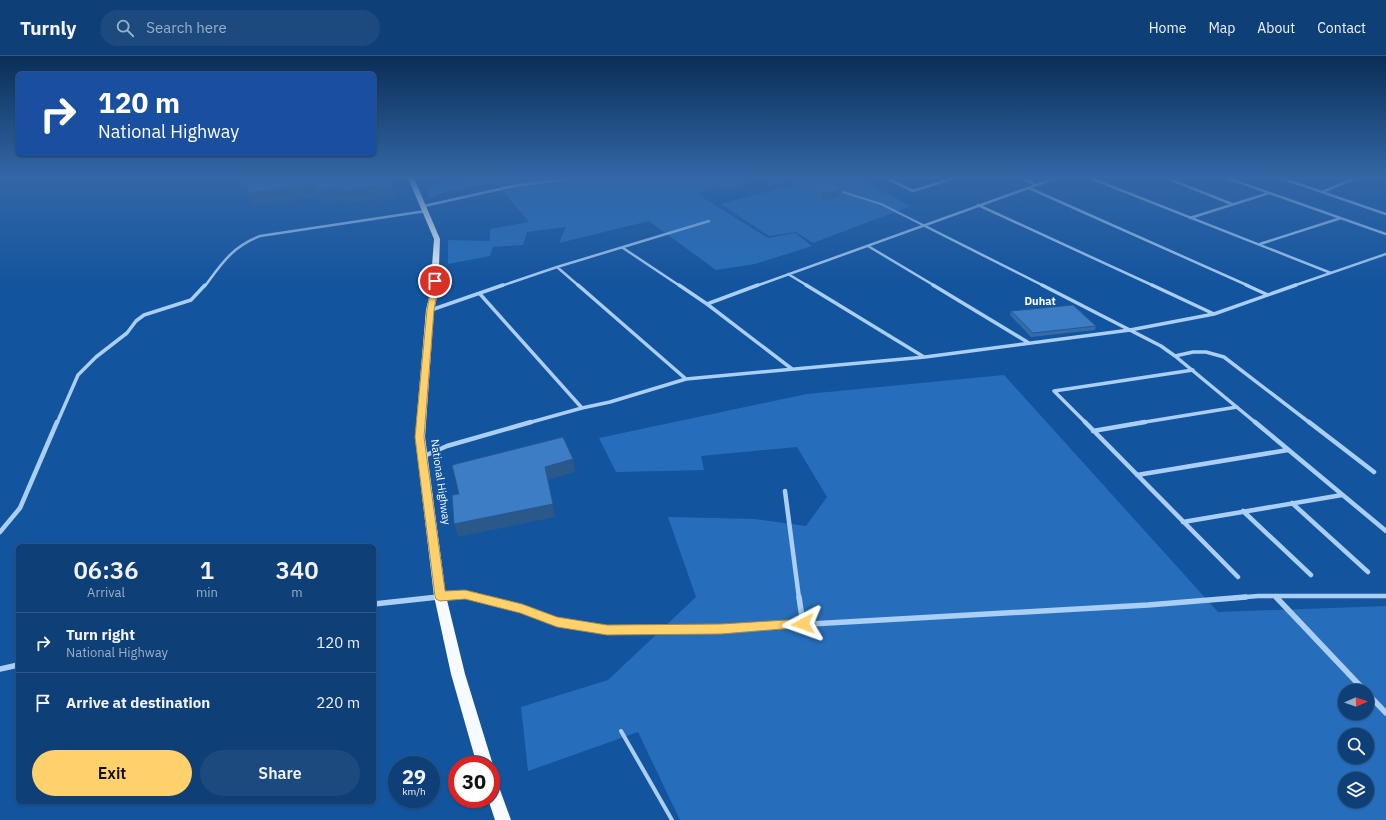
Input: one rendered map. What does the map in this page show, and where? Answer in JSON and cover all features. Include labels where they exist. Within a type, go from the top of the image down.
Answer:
[{"type":"main road","name":"National Highway","points":[[427,214],[437,239],[434,293],[430,310],[420,437],[422,457],[440,596],[458,674],[482,756]]},
{"type":"main road","points":[[499,808],[503,820]]},
{"type":"street","points":[[0,532],[20,508],[78,375],[96,357],[119,340],[136,321],[144,316],[191,300],[196,296],[234,248],[248,240],[267,235],[392,214]]},
{"type":"street","points":[[707,304],[954,214]]},
{"type":"street","points":[[997,214],[1214,314]]},
{"type":"street","points":[[1086,214],[1268,295]]},
{"type":"street","points":[[1178,214],[1331,273]]},
{"type":"street","points":[[1189,218],[1202,214]]},
{"type":"street","points":[[1329,214],[1386,234]]},
{"type":"street","points":[[1259,244],[1341,218]]},
{"type":"street","points":[[430,310],[558,267],[709,221]]},
{"type":"street","points":[[923,225],[1161,346],[1193,370],[1386,531]]},
{"type":"street","points":[[868,246],[1030,343]]},
{"type":"street","points":[[622,248],[707,304],[792,369]]},
{"type":"street","points":[[422,457],[447,446],[582,408],[610,402],[686,379],[925,357],[1130,330],[1214,314],[1386,254]]},
{"type":"street","points":[[558,267],[686,379]]},
{"type":"street","points":[[788,274],[925,357]]},
{"type":"street","points":[[480,294],[582,408]]},
{"type":"street","points":[[1175,356],[1194,352],[1216,353],[1224,357],[1374,472]]},
{"type":"street","points":[[1193,370],[1054,392],[1238,577]]},
{"type":"street","points":[[1092,431],[1237,407]]},
{"type":"street","points":[[1137,475],[1288,450]]},
{"type":"street","points":[[785,491],[803,624]]},
{"type":"street","points":[[1183,522],[1342,495]]},
{"type":"street","points":[[1292,503],[1368,572]]},
{"type":"street","points":[[1243,512],[1311,575]]},
{"type":"street","points":[[376,604],[465,594],[522,609],[557,622],[607,630],[721,629],[1140,605],[1258,596],[1386,596]]},
{"type":"street","points":[[1275,596],[1358,684]]},
{"type":"street","points":[[0,669],[16,665]]},
{"type":"street","points":[[1374,700],[1386,713]]},
{"type":"lane","points":[[900,214],[923,225]]},
{"type":"lane","points":[[621,730],[672,820]]},
{"type":"shaded area","points":[[522,214],[729,214],[768,238],[795,233],[812,246],[755,264],[716,270],[649,221],[559,243],[566,227],[527,232],[523,245],[493,247],[490,256],[448,264],[448,240],[490,241],[490,229],[529,222]]},
{"type":"shaded area","points":[[735,214],[891,214],[813,243],[796,232],[769,236]]},
{"type":"shaded area","points":[[1004,375],[1218,612],[1386,606],[1386,820],[680,820],[638,732],[528,771],[521,707],[608,680],[696,597],[668,517],[754,519],[806,526],[827,497],[797,447],[701,456],[704,470],[616,472],[599,438],[807,394]]},
{"type":"building","points":[[1073,305],[1096,326],[1033,333],[1011,311]]},
{"type":"building","points":[[563,437],[573,459],[545,467],[553,504],[454,524],[452,495],[459,494],[452,465]]},
{"type":"district","name":"Duhat","points":[[1040,301]]},
{"type":"route","points":[[435,281],[430,310],[420,437],[440,596],[465,594],[522,609],[557,622],[607,630],[721,629],[803,624]]}]
